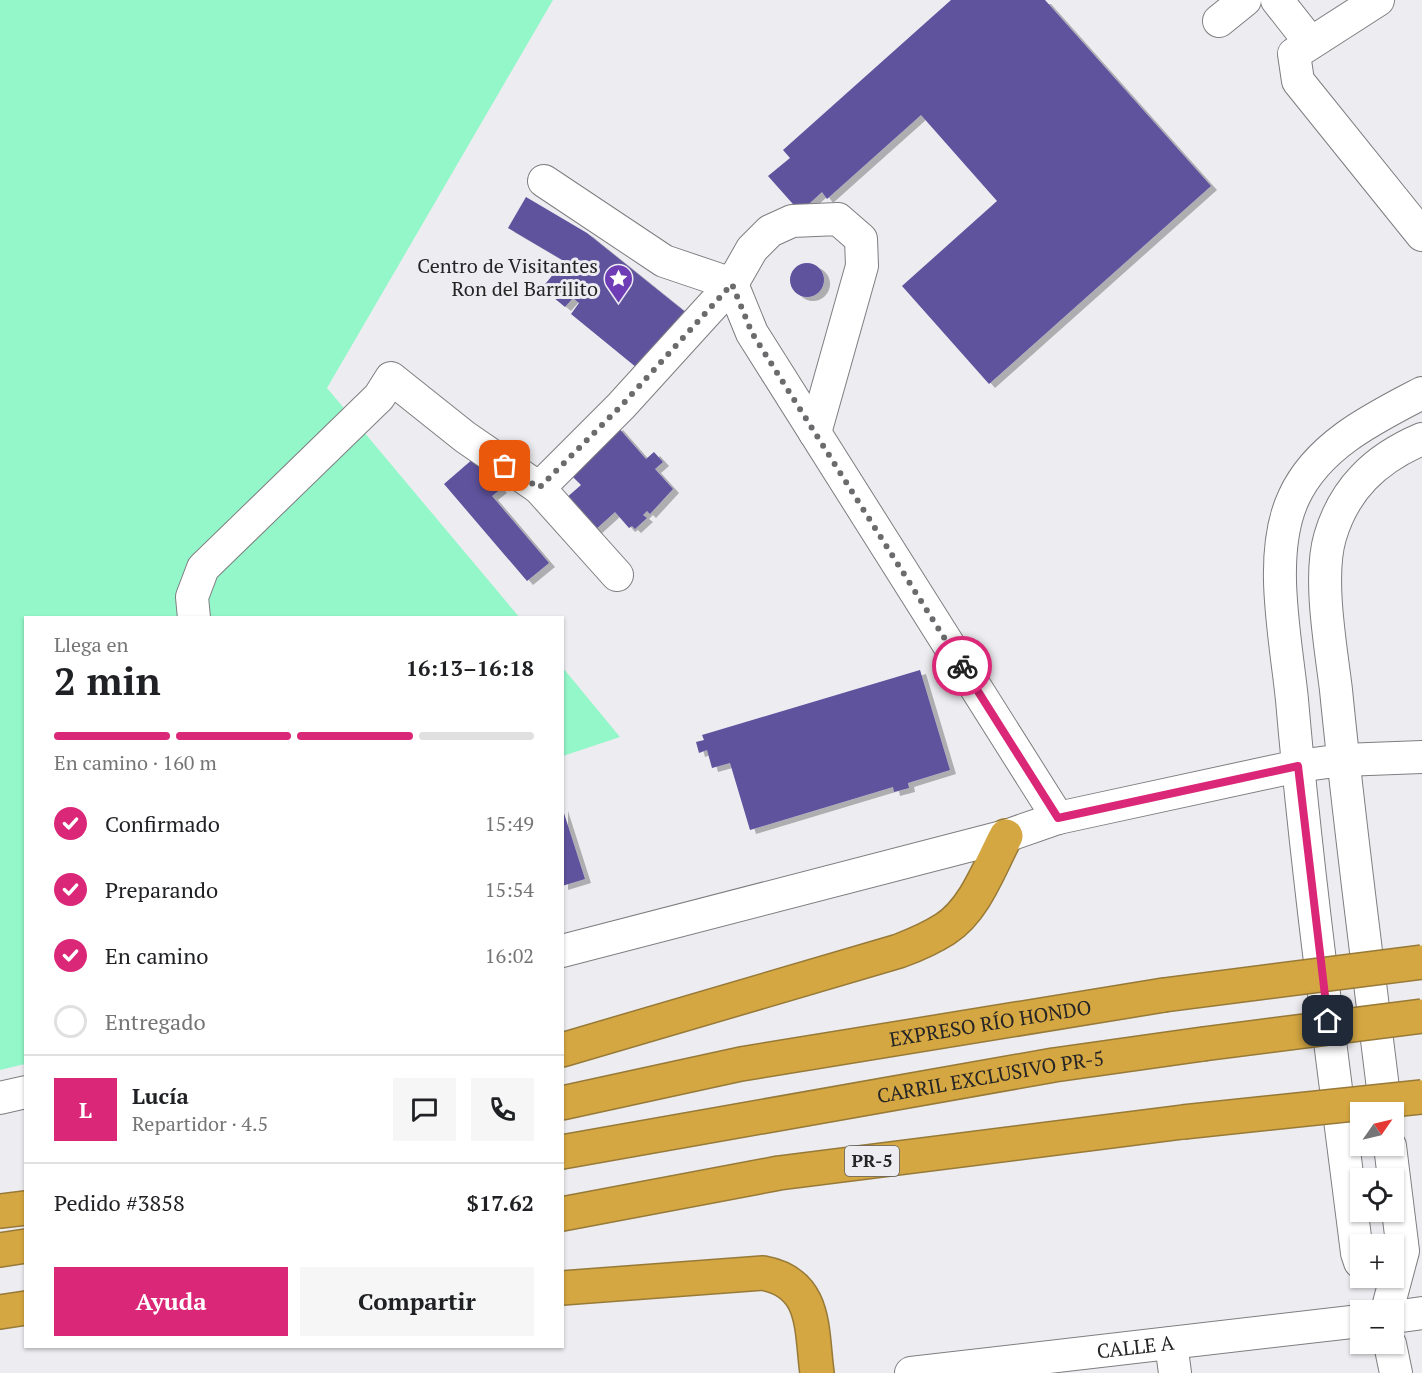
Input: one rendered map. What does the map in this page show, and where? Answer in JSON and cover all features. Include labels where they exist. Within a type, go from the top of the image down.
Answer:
[{"type":"highway","points":[[564,1049],[899,951],[921,942],[947,928],[966,910],[1006,836]]},
{"type":"highway","name":"EXPRESO RÍO HONDO","points":[[564,1103],[741,1064],[1164,995],[1422,962]]},
{"type":"highway","name":"CARRIL EXCLUSIVO PR-5","points":[[564,1152],[1042,1067],[1422,1016]]},
{"type":"highway","name":"PR-5","points":[[564,1214],[779,1173],[1183,1122],[1422,1097]]},
{"type":"highway","points":[[0,1211],[24,1208]]},
{"type":"highway","points":[[0,1250],[24,1246]]},
{"type":"highway","points":[[564,1288],[763,1273],[776,1275],[789,1282],[806,1301],[817,1373]]},
{"type":"highway","points":[[0,1312],[24,1308]]},
{"type":"street","points":[[1219,21],[1245,0]]},
{"type":"street","points":[[1277,0],[1310,42]]},
{"type":"street","points":[[1378,0],[1294,54],[1298,81],[1422,235]]},
{"type":"street","points":[[544,181],[664,261],[732,284],[752,333],[1058,818]]},
{"type":"street","points":[[539,488],[621,406],[732,284],[752,249],[770,231],[792,221],[838,219],[861,239],[862,266],[814,432]]},
{"type":"street","points":[[194,616],[192,597],[203,568],[379,397],[391,378],[465,437],[539,488],[617,575]]},
{"type":"street","points":[[1354,1234],[1298,766],[1285,627],[1281,534],[1294,496],[1320,459],[1364,423],[1422,393]]},
{"type":"street","points":[[1385,1102],[1343,760],[1326,589],[1329,540],[1342,502],[1371,468],[1422,439]]},
{"type":"street","points":[[1281,534],[1329,540]]},
{"type":"street","points":[[1285,627],[1329,621]]},
{"type":"street","points":[[564,950],[1006,836],[1058,818],[1298,766],[1343,760],[1422,757]]},
{"type":"street","points":[[0,1098],[24,1092]]},
{"type":"street","points":[[1390,1300],[1403,1251],[1391,1156]]},
{"type":"street","points":[[1404,1316],[1422,1313]]},
{"type":"street","name":"CALLE A","points":[[911,1373],[1173,1358],[1350,1323]]},
{"type":"street","points":[[1392,1354],[1396,1373]]},
{"type":"green space","points":[[0,0],[553,0],[327,388],[518,616],[24,616],[24,1064],[0,1070]]},
{"type":"green space","points":[[564,669],[620,737],[564,756]]},
{"type":"building","points":[[951,0],[1045,0],[1211,186],[989,384],[902,286],[997,201],[921,115],[827,199],[822,192],[800,212],[768,176],[790,158],[783,150]]},
{"type":"building","points":[[526,197],[587,233],[689,315],[642,372],[571,314],[579,303],[573,298],[565,307],[542,288],[564,261],[508,228]]},
{"type":"building","points":[[807,263],[819,268],[824,280],[819,292],[807,297],[795,292],[790,280],[795,268]]},
{"type":"building","points":[[617,426],[646,459],[654,452],[663,462],[655,469],[673,489],[650,514],[647,511],[643,515],[647,518],[635,529],[632,526],[629,528],[615,512],[594,531],[565,499],[581,485],[568,472]]},
{"type":"building","points":[[474,458],[501,489],[492,496],[549,563],[527,581],[444,484]]},
{"type":"building","points":[[920,670],[950,770],[908,783],[909,788],[894,792],[893,787],[750,830],[730,763],[712,768],[707,750],[699,753],[696,742],[704,740],[702,735]]},
{"type":"building","points":[[564,813],[585,879],[564,885]]},
{"type":"way so far","points":[[505,466],[539,488],[621,406],[732,284],[752,333],[962,666]]},
{"type":"place","name":"Centro de Visitantes Ron del Barrilito","points":[[619,304]]},
{"type":"route","points":[[962,666],[1058,818],[1298,766],[1328,1021]]}]
